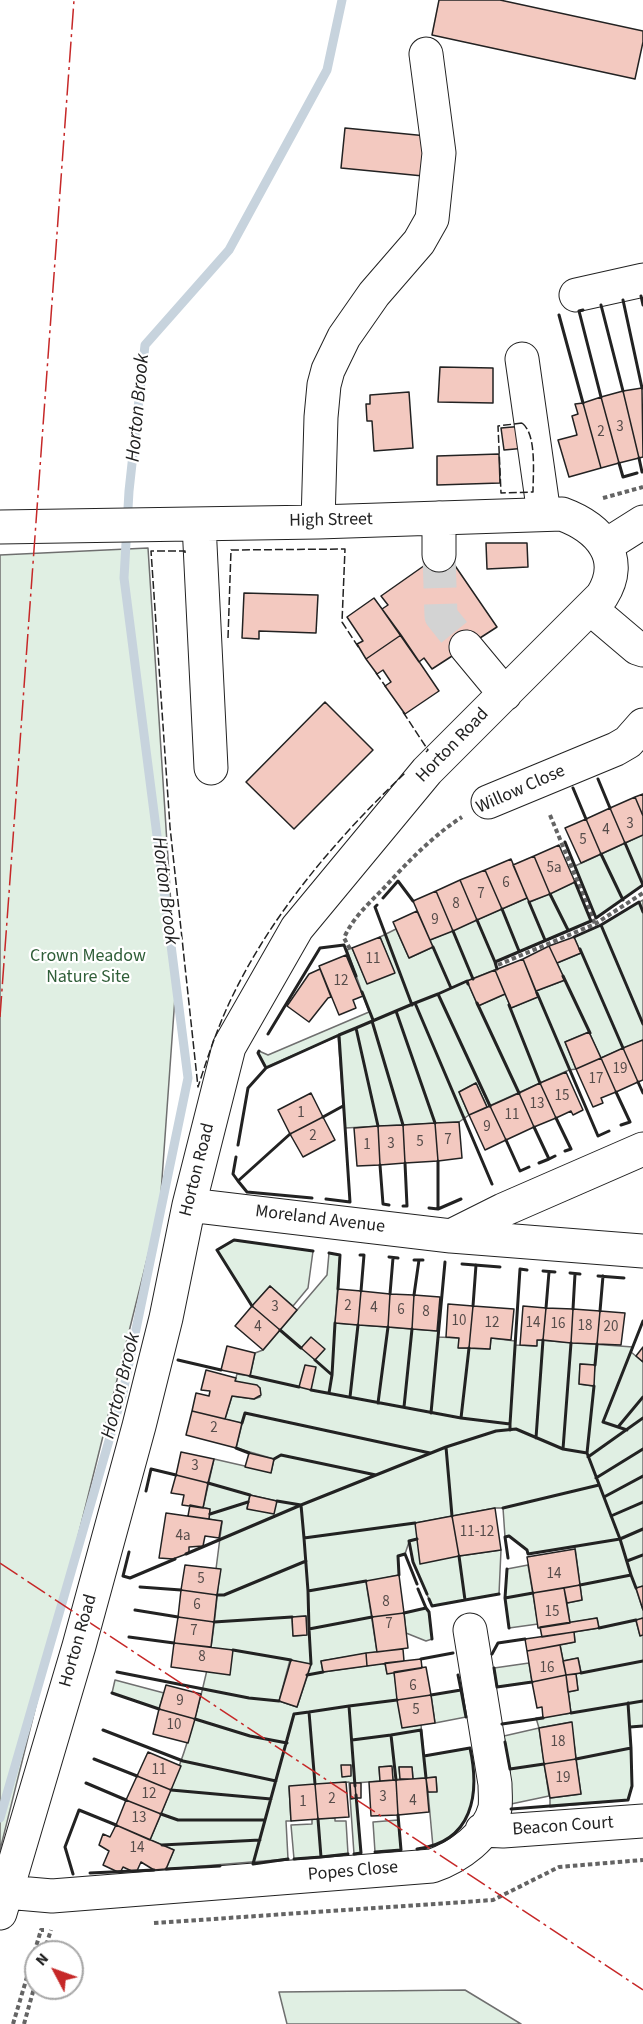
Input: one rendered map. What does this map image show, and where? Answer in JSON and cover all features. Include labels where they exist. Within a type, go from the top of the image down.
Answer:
[{"type":"street","points":[[318,522],[321,417],[324,385],[331,363],[351,327],[374,294],[419,242],[432,219],[438,181],[439,153],[426,54]]},
{"type":"street","points":[[576,296],[643,280]]},
{"type":"street","points":[[522,359],[544,514]]},
{"type":"street","name":"High Street","points":[[0,527],[318,522],[562,514],[577,519],[597,535],[605,546]]},
{"type":"street","points":[[439,518],[439,555]]},
{"type":"street","points":[[605,546],[643,522]]},
{"type":"street","points":[[199,524],[211,768]]},
{"type":"street","name":"Horton Road","points":[[3,1903],[79,1646],[139,1426],[166,1318],[189,1205],[229,1047],[297,928],[427,771],[591,609],[605,591],[613,564],[605,546]]},
{"type":"street","points":[[591,609],[637,648],[643,650]]},
{"type":"street","points":[[466,647],[504,694]]},
{"type":"street","name":"Willow Close","points":[[488,802],[615,749],[628,742],[643,725]]},
{"type":"street","points":[[451,1236],[503,1209],[643,1149]]},
{"type":"street","name":"Moreland Avenue","points":[[189,1205],[451,1236],[643,1251]]},
{"type":"street","name":"Popes Close","points":[[3,1903],[52,1896],[432,1866],[448,1860],[474,1841],[490,1820],[495,1806],[495,1784],[470,1630]]},
{"type":"street","name":"Beacon Court","points":[[482,1830],[503,1831],[643,1821]]},
{"type":"path","name":"Willow Close","points":[[350,949],[344,938],[347,930],[412,857],[459,819],[488,802]]},
{"type":"path","points":[[550,815],[594,924]]},
{"type":"path","points":[[498,965],[594,924],[643,893]]},
{"type":"path","points":[[14,2024],[41,1930]]},
{"type":"path","points":[[48,1940],[51,1930]]},
{"type":"path","points":[[24,2024],[31,2000]]},
{"type":"green space","name":"Crown Meadow Nature Site","points":[[148,548],[176,983],[160,1207],[0,1850],[0,555]]},
{"type":"green space","points":[[643,835],[643,885],[596,918],[575,866]]},
{"type":"green space","points":[[575,882],[591,921],[495,962],[497,969],[467,981],[478,1006],[505,994],[511,1008],[537,997],[536,991],[565,980],[557,963],[581,953],[574,937],[601,925],[643,900],[643,1040],[601,1058],[589,1032],[565,1042],[576,1069],[569,1070],[487,1107],[476,1083],[459,1092],[469,1115],[459,1122],[345,1128],[338,1036],[266,1067],[258,1053],[259,1051],[268,1055],[369,1012],[347,950],[352,948],[367,983],[394,972],[380,937],[396,929],[409,958],[433,947],[430,940],[527,898],[530,902]]},
{"type":"green space","points":[[234,1240],[313,1251],[308,1288],[293,1306],[270,1286],[252,1306],[217,1250]]},
{"type":"green space","points":[[329,1253],[340,1255],[335,1323],[439,1331],[438,1337],[459,1338],[459,1348],[490,1349],[491,1338],[515,1341],[515,1345],[536,1346],[537,1340],[633,1347],[631,1352],[643,1362],[643,1586],[636,1589],[643,1610],[643,1618],[636,1621],[640,1635],[643,1635],[643,1726],[630,1727],[632,1786],[628,1800],[550,1807],[550,1798],[581,1794],[571,1722],[539,1728],[536,1718],[571,1713],[568,1692],[578,1690],[576,1674],[581,1672],[578,1658],[563,1661],[560,1645],[575,1642],[574,1632],[599,1628],[597,1618],[570,1623],[567,1603],[582,1600],[575,1547],[528,1554],[527,1550],[509,1536],[505,1537],[503,1508],[495,1508],[416,1523],[459,1556],[501,1550],[499,1594],[432,1606],[413,1562],[409,1542],[405,1554],[398,1556],[399,1575],[366,1582],[377,1652],[321,1661],[323,1672],[385,1663],[387,1673],[394,1672],[402,1727],[421,1725],[424,1756],[470,1748],[474,1792],[466,1818],[458,1829],[433,1847],[428,1792],[437,1791],[436,1777],[413,1779],[412,1767],[399,1767],[400,1779],[393,1780],[391,1766],[379,1767],[380,1781],[355,1783],[361,1853],[354,1854],[349,1782],[289,1787],[291,1821],[286,1821],[288,1859],[166,1869],[174,1850],[150,1840],[190,1735],[207,1670],[215,1620],[220,1570],[216,1569],[222,1522],[209,1519],[210,1509],[203,1508],[214,1459],[271,1472],[274,1459],[236,1448],[242,1424],[225,1419],[232,1396],[254,1399],[260,1397],[260,1388],[235,1381],[237,1374],[250,1376],[255,1353],[263,1350],[327,1275]],"holes":[[[580,1364],[595,1365],[593,1386],[579,1384]],[[250,1495],[277,1501],[247,1508]],[[306,1616],[306,1635],[293,1636],[292,1617]],[[290,1660],[311,1665],[297,1707],[279,1701]]]},
{"type":"green space","points":[[528,1565],[538,1624],[509,1628],[505,1598],[507,1569]]},
{"type":"green space","points":[[426,1608],[429,1612],[432,1639],[426,1641],[406,1633],[404,1613]]},
{"type":"green space","points":[[529,1663],[532,1682],[497,1687],[494,1668]]},
{"type":"green space","points":[[115,1680],[164,1693],[159,1709],[112,1693]]},
{"type":"green space","points":[[461,1690],[466,1717],[435,1723],[431,1695]]},
{"type":"green space","points":[[539,1728],[549,1796],[511,1804],[510,1769],[504,1736]]},
{"type":"green space","points":[[335,1818],[335,1821],[346,1821],[348,1854],[294,1859],[291,1825],[312,1824],[312,1819]]},
{"type":"green space","points":[[398,1820],[401,1850],[375,1852],[373,1822]]},
{"type":"green space","points":[[465,1990],[521,2024],[287,2024],[279,1992]]},
{"type":"building","points":[[439,0],[500,0],[643,31],[643,42],[635,79],[432,35]]},
{"type":"building","points":[[345,128],[427,136],[423,176],[341,168]]},
{"type":"building","points":[[440,367],[493,368],[493,403],[438,402]]},
{"type":"building","points":[[642,388],[643,457],[639,458],[623,391]]},
{"type":"building","points":[[623,391],[639,458],[619,463],[601,397]]},
{"type":"building","points":[[409,392],[413,448],[374,451],[372,421],[367,421],[366,404],[370,404],[370,395]]},
{"type":"building","points":[[601,397],[619,463],[601,468],[583,403]]},
{"type":"building","points":[[583,403],[601,468],[569,477],[558,440],[577,435],[572,416],[578,414],[575,404]]},
{"type":"building","points":[[524,426],[526,448],[504,450],[501,428]]},
{"type":"building","points":[[499,454],[500,483],[437,485],[437,456]]},
{"type":"building","points":[[486,543],[527,543],[528,567],[487,569]]},
{"type":"building","points":[[445,551],[497,627],[432,669],[424,658],[419,662],[382,609],[388,605],[381,596]]},
{"type":"building","points":[[244,593],[318,595],[316,633],[259,631],[259,639],[242,638]]},
{"type":"building","points":[[374,598],[401,635],[366,659],[357,644],[363,641],[347,617]]},
{"type":"building","points":[[401,635],[439,691],[405,714],[385,686],[391,682],[383,670],[377,674],[366,659]]},
{"type":"building","points":[[325,702],[373,750],[294,829],[246,782]]},
{"type":"building","points":[[643,794],[643,816],[635,797]]},
{"type":"building","points":[[635,797],[643,816],[643,835],[625,843],[610,808]]},
{"type":"building","points":[[610,808],[625,843],[601,854],[586,819]]},
{"type":"building","points":[[586,819],[601,854],[581,863],[565,828]]},
{"type":"building","points":[[559,845],[575,882],[550,894],[534,856]]},
{"type":"building","points":[[534,856],[550,894],[529,902],[513,865]]},
{"type":"building","points":[[511,859],[527,898],[502,909],[485,870]]},
{"type":"building","points":[[485,870],[502,909],[477,920],[460,880]]},
{"type":"building","points":[[460,880],[477,920],[453,931],[436,891]]},
{"type":"building","points":[[436,891],[453,931],[430,940],[413,901]]},
{"type":"building","points":[[417,911],[433,947],[409,958],[393,922]]},
{"type":"building","points":[[380,937],[395,973],[367,984],[352,948]]},
{"type":"building","points":[[574,937],[581,953],[557,963],[549,946]]},
{"type":"building","points":[[549,946],[565,980],[536,991],[523,959]]},
{"type":"building","points":[[346,955],[363,996],[353,1000],[356,1008],[339,1015],[319,966]]},
{"type":"building","points":[[523,959],[538,997],[511,1008],[495,970]]},
{"type":"building","points":[[320,969],[331,997],[309,1022],[287,1006],[309,974]]},
{"type":"building","points":[[495,970],[505,994],[478,1006],[467,981]]},
{"type":"building","points":[[589,1032],[601,1058],[576,1069],[565,1042]]},
{"type":"building","points":[[643,1040],[643,1080],[638,1082],[623,1048]]},
{"type":"building","points":[[623,1048],[638,1082],[616,1092],[601,1058]]},
{"type":"building","points":[[601,1058],[616,1092],[601,1098],[603,1103],[593,1107],[576,1069]]},
{"type":"building","points":[[566,1072],[583,1110],[573,1115],[571,1111],[556,1118],[540,1083]]},
{"type":"building","points":[[476,1083],[487,1107],[469,1115],[459,1092]]},
{"type":"building","points":[[540,1083],[556,1118],[534,1127],[519,1093]]},
{"type":"building","points":[[311,1093],[323,1117],[290,1134],[278,1110]]},
{"type":"building","points":[[519,1093],[534,1127],[506,1140],[490,1106]]},
{"type":"building","points":[[490,1106],[506,1140],[485,1150],[469,1115]]},
{"type":"building","points":[[323,1117],[335,1140],[303,1157],[290,1134]]},
{"type":"building","points":[[459,1122],[462,1158],[438,1161],[435,1123]]},
{"type":"building","points":[[435,1123],[438,1161],[405,1163],[403,1125]]},
{"type":"building","points":[[403,1125],[405,1163],[380,1165],[378,1126]]},
{"type":"building","points":[[378,1126],[380,1165],[357,1166],[354,1128]]},
{"type":"building","points":[[270,1286],[297,1310],[280,1330],[252,1306]]},
{"type":"building","points":[[338,1289],[361,1291],[358,1325],[335,1323]]},
{"type":"building","points":[[361,1291],[390,1294],[388,1327],[358,1325]]},
{"type":"building","points":[[390,1294],[414,1295],[412,1329],[388,1327]]},
{"type":"building","points":[[414,1295],[440,1297],[437,1331],[412,1329]]},
{"type":"building","points":[[448,1304],[473,1306],[469,1348],[458,1348],[459,1338],[446,1337]]},
{"type":"building","points":[[252,1306],[280,1330],[263,1350],[235,1326]]},
{"type":"building","points":[[473,1306],[514,1309],[511,1340],[491,1338],[490,1349],[469,1348]]},
{"type":"building","points":[[523,1306],[546,1308],[543,1340],[537,1340],[537,1346],[520,1345]]},
{"type":"building","points":[[546,1308],[573,1309],[571,1343],[543,1340]]},
{"type":"building","points":[[573,1309],[600,1311],[597,1344],[571,1343]]},
{"type":"building","points":[[600,1311],[625,1313],[621,1345],[597,1344]]},
{"type":"building","points":[[311,1337],[325,1349],[315,1360],[301,1348]]},
{"type":"building","points":[[227,1346],[255,1353],[250,1376],[221,1370]]},
{"type":"building","points":[[643,1347],[643,1362],[636,1356]]},
{"type":"building","points":[[580,1364],[595,1365],[594,1386],[579,1384]]},
{"type":"building","points":[[305,1365],[316,1367],[311,1390],[299,1387]]},
{"type":"building","points":[[206,1370],[236,1378],[235,1381],[257,1385],[261,1395],[254,1399],[232,1396],[225,1419],[192,1411],[196,1393],[209,1396],[210,1391],[201,1390]]},
{"type":"building","points":[[192,1411],[242,1423],[236,1448],[186,1435]]},
{"type":"building","points":[[181,1452],[214,1459],[208,1483],[176,1475]]},
{"type":"building","points":[[249,1453],[274,1459],[271,1473],[245,1467]]},
{"type":"building","points":[[176,1475],[208,1483],[203,1508],[182,1505],[184,1495],[171,1493]]},
{"type":"building","points":[[250,1495],[277,1501],[274,1514],[247,1509]]},
{"type":"building","points":[[190,1505],[210,1509],[209,1519],[188,1516]]},
{"type":"building","points":[[495,1508],[501,1550],[459,1556],[452,1516]]},
{"type":"building","points":[[166,1513],[222,1521],[219,1538],[205,1536],[203,1546],[189,1547],[189,1553],[173,1559],[159,1558]]},
{"type":"building","points":[[452,1516],[459,1556],[420,1564],[415,1523]]},
{"type":"building","points":[[575,1549],[580,1585],[533,1593],[527,1557]]},
{"type":"building","points":[[185,1565],[221,1569],[217,1595],[181,1590]]},
{"type":"building","points":[[399,1575],[404,1613],[372,1617],[366,1581]]},
{"type":"building","points":[[580,1585],[582,1600],[567,1603],[564,1588]]},
{"type":"building","points":[[643,1586],[643,1610],[636,1588]]},
{"type":"building","points":[[564,1588],[570,1623],[538,1628],[533,1593]]},
{"type":"building","points":[[181,1590],[217,1595],[214,1622],[178,1617]]},
{"type":"building","points":[[404,1613],[408,1648],[377,1652],[372,1617]]},
{"type":"building","points":[[306,1616],[307,1635],[293,1636],[292,1617]]},
{"type":"building","points":[[178,1617],[214,1622],[211,1647],[174,1643]]},
{"type":"building","points":[[597,1618],[599,1628],[542,1637],[540,1627]]},
{"type":"building","points":[[643,1618],[643,1635],[640,1636],[636,1620]]},
{"type":"building","points":[[574,1632],[575,1642],[527,1651],[525,1639]]},
{"type":"building","points":[[174,1643],[233,1650],[230,1675],[171,1667]]},
{"type":"building","points":[[560,1645],[566,1675],[532,1682],[527,1651]]},
{"type":"building","points":[[403,1649],[404,1661],[367,1666],[366,1653]]},
{"type":"building","points":[[366,1653],[367,1666],[323,1672],[321,1661]]},
{"type":"building","points":[[578,1658],[581,1673],[566,1675],[563,1661]]},
{"type":"building","points":[[421,1659],[422,1668],[387,1674],[385,1663]]},
{"type":"building","points":[[291,1660],[311,1664],[297,1707],[279,1701]]},
{"type":"building","points":[[426,1667],[431,1695],[397,1700],[394,1672]]},
{"type":"building","points":[[576,1674],[578,1690],[568,1692],[566,1675]]},
{"type":"building","points":[[566,1675],[571,1713],[543,1718],[542,1707],[537,1708],[532,1682]]},
{"type":"building","points":[[166,1685],[201,1694],[195,1719],[159,1709]]},
{"type":"building","points":[[431,1695],[435,1723],[402,1728],[397,1700]]},
{"type":"building","points":[[159,1709],[195,1719],[188,1743],[153,1734]]},
{"type":"building","points":[[572,1722],[576,1759],[544,1764],[539,1728]]},
{"type":"building","points":[[148,1752],[181,1766],[171,1790],[137,1776]]},
{"type":"building","points":[[576,1759],[581,1794],[550,1798],[544,1764]]},
{"type":"building","points":[[341,1765],[351,1765],[351,1776],[342,1777]]},
{"type":"building","points":[[392,1766],[393,1780],[380,1781],[379,1767]]},
{"type":"building","points":[[399,1767],[412,1767],[413,1779],[400,1779]]},
{"type":"building","points":[[137,1776],[171,1790],[161,1814],[126,1800]]},
{"type":"building","points":[[436,1777],[437,1792],[428,1792],[426,1778]]},
{"type":"building","points":[[426,1778],[429,1812],[398,1815],[396,1780]]},
{"type":"building","points":[[396,1780],[398,1815],[371,1816],[369,1782]]},
{"type":"building","points":[[346,1782],[349,1817],[318,1819],[315,1784]]},
{"type":"building","points":[[350,1783],[355,1783],[356,1798],[351,1799]]},
{"type":"building","points":[[355,1783],[361,1783],[361,1798],[356,1798]]},
{"type":"building","points":[[315,1784],[318,1819],[291,1821],[289,1786]]},
{"type":"building","points":[[126,1800],[161,1814],[150,1840],[116,1825]]},
{"type":"building","points":[[116,1825],[174,1850],[166,1869],[154,1870],[141,1862],[136,1873],[123,1867],[120,1873],[103,1865],[109,1851],[99,1845],[103,1834],[110,1837]]},
{"type":"waterway","name":"Horton Brook","points":[[0,1818],[123,1392],[188,1078],[124,578],[129,491],[145,345],[229,250],[327,70],[342,0]]},
{"type":"tunnel","points":[[439,555],[441,616],[466,647]]},
{"type":"fence","points":[[522,423],[527,428],[532,445],[533,492],[501,493],[498,426],[522,423]]},
{"type":"fence","points":[[228,638],[231,550],[345,549],[342,622],[359,648]]},
{"type":"fence","points":[[185,553],[185,551],[151,551],[170,827],[198,1087],[227,1008],[267,935],[308,877],[355,823],[405,773]]},
{"type":"fence","points":[[376,673],[386,687]]},
{"type":"fence","points":[[403,712],[428,750],[426,752]]},
{"type":"wall","points":[[641,296],[643,305]]},
{"type":"wall","points":[[623,300],[642,388]]},
{"type":"wall","points":[[601,305],[623,391]]},
{"type":"wall","points":[[583,310],[579,311],[601,397]]},
{"type":"wall","points":[[559,315],[583,403]]},
{"type":"wall","points":[[639,458],[642,472]]},
{"type":"wall","points":[[619,463],[623,477],[637,473]]},
{"type":"wall","points":[[598,779],[610,808]]},
{"type":"wall","points":[[573,788],[586,819]]},
{"type":"wall","points":[[565,842],[596,918],[643,885]]},
{"type":"wall","points":[[625,843],[643,885]]},
{"type":"wall","points":[[601,854],[623,900]]},
{"type":"wall","points":[[383,898],[398,881],[413,901]]},
{"type":"wall","points":[[497,969],[495,962],[591,921],[575,882]]},
{"type":"wall","points":[[550,894],[568,930]]},
{"type":"wall","points":[[529,902],[545,940]]},
{"type":"wall","points":[[601,925],[639,902],[643,912]]},
{"type":"wall","points":[[377,905],[375,907],[412,1005]]},
{"type":"wall","points":[[502,909],[519,951]]},
{"type":"wall","points":[[477,920],[495,962]]},
{"type":"wall","points":[[574,937],[601,925],[643,1024]]},
{"type":"wall","points":[[453,931],[473,979]]},
{"type":"wall","points":[[268,1034],[320,948],[344,945],[356,976]]},
{"type":"wall","points":[[433,947],[451,988]]},
{"type":"wall","points":[[580,949],[623,1048]]},
{"type":"wall","points":[[563,976],[590,1033]]},
{"type":"wall","points":[[438,994],[467,981],[468,984]]},
{"type":"wall","points":[[362,992],[373,1020]]},
{"type":"wall","points":[[537,993],[598,1136],[609,1131]]},
{"type":"wall","points":[[415,1003],[438,994],[490,1106]]},
{"type":"wall","points":[[396,1011],[415,1003],[492,1184]]},
{"type":"wall","points":[[477,1003],[519,1093]]},
{"type":"wall","points":[[509,1005],[540,1083]]},
{"type":"wall","points":[[356,1028],[396,1011],[435,1123]]},
{"type":"wall","points":[[372,1021],[403,1125]]},
{"type":"wall","points":[[326,1199],[350,1202],[339,1035],[356,1028],[378,1126]]},
{"type":"wall","points":[[259,1051],[266,1068],[339,1035]]},
{"type":"wall","points":[[238,1145],[248,1088],[266,1068]]},
{"type":"wall","points":[[638,1082],[643,1093]]},
{"type":"wall","points":[[616,1092],[630,1122],[621,1125]]},
{"type":"wall","points":[[323,1117],[343,1106]]},
{"type":"wall","points":[[556,1118],[571,1149],[565,1151]]},
{"type":"wall","points":[[534,1127],[549,1159],[539,1163]]},
{"type":"wall","points":[[290,1134],[238,1181],[247,1192],[312,1198]]},
{"type":"wall","points":[[506,1140],[520,1171],[529,1167]]},
{"type":"wall","points":[[549,1159],[555,1156]]},
{"type":"wall","points":[[236,1157],[233,1174],[238,1181]]},
{"type":"wall","points":[[438,1161],[438,1209]]},
{"type":"wall","points":[[403,1206],[407,1206],[405,1163]]},
{"type":"wall","points":[[380,1165],[383,1204],[389,1205]]},
{"type":"wall","points":[[429,1208],[438,1209],[461,1199]]},
{"type":"wall","points":[[252,1306],[217,1250],[234,1240],[313,1251]]},
{"type":"wall","points":[[329,1253],[340,1255],[338,1289]]},
{"type":"wall","points":[[360,1255],[364,1255],[361,1291]]},
{"type":"wall","points":[[389,1257],[398,1258]]},
{"type":"wall","points":[[390,1294],[393,1258]]},
{"type":"wall","points":[[414,1260],[423,1260]]},
{"type":"wall","points":[[414,1295],[419,1260]]},
{"type":"wall","points":[[431,1413],[445,1262]]},
{"type":"wall","points":[[462,1264],[500,1267]]},
{"type":"wall","points":[[473,1306],[476,1265]]},
{"type":"wall","points":[[510,1424],[520,1269],[527,1270]]},
{"type":"wall","points":[[543,1271],[555,1272]]},
{"type":"wall","points":[[546,1308],[549,1272]]},
{"type":"wall","points":[[570,1273],[580,1274]]},
{"type":"wall","points":[[573,1309],[575,1274]]},
{"type":"wall","points":[[598,1276],[624,1278]]},
{"type":"wall","points":[[600,1311],[603,1276]]},
{"type":"wall","points":[[627,1430],[603,1422],[643,1321]]},
{"type":"wall","points":[[332,1375],[335,1323]]},
{"type":"wall","points":[[350,1397],[358,1325]]},
{"type":"wall","points":[[378,1403],[388,1327]]},
{"type":"wall","points":[[404,1407],[412,1329]]},
{"type":"wall","points":[[280,1330],[301,1348]]},
{"type":"wall","points":[[536,1438],[543,1340]]},
{"type":"wall","points":[[563,1449],[571,1343]]},
{"type":"wall","points":[[595,1365],[597,1344]]},
{"type":"wall","points":[[461,1418],[469,1348]]},
{"type":"wall","points":[[178,1360],[221,1370]]},
{"type":"wall","points":[[315,1360],[332,1375],[329,1393]]},
{"type":"wall","points":[[250,1376],[299,1387]]},
{"type":"wall","points":[[587,1453],[594,1386]]},
{"type":"wall","points":[[311,1390],[461,1418],[510,1424],[510,1430]]},
{"type":"wall","points":[[618,1427],[643,1397]]},
{"type":"wall","points":[[242,1423],[245,1413],[430,1453]]},
{"type":"wall","points":[[588,1457],[643,1418]]},
{"type":"wall","points":[[446,1447],[496,1431],[516,1429],[563,1449],[587,1453],[620,1539],[528,1554],[527,1550],[509,1536],[505,1537],[508,1558]]},
{"type":"wall","points":[[304,1538],[301,1505],[446,1447],[452,1516]]},
{"type":"wall","points":[[236,1448],[249,1453]]},
{"type":"wall","points":[[596,1478],[643,1449]]},
{"type":"wall","points":[[274,1459],[281,1455],[376,1475]]},
{"type":"wall","points":[[146,1491],[151,1469],[176,1475]]},
{"type":"wall","points":[[604,1497],[643,1476]]},
{"type":"wall","points":[[208,1483],[250,1495]]},
{"type":"wall","points":[[503,1508],[599,1485]]},
{"type":"wall","points":[[277,1501],[301,1505]]},
{"type":"wall","points":[[210,1514],[248,1502]]},
{"type":"wall","points":[[611,1516],[643,1502]]},
{"type":"wall","points":[[186,1554],[301,1505]]},
{"type":"wall","points":[[308,1591],[304,1538],[415,1523]]},
{"type":"wall","points":[[580,1585],[631,1575],[620,1539],[643,1529]]},
{"type":"wall","points":[[417,1539],[409,1541],[413,1562],[427,1594]]},
{"type":"wall","points":[[129,1552],[123,1576],[130,1578],[175,1559]]},
{"type":"wall","points":[[399,1575],[398,1556],[405,1554],[417,1584]]},
{"type":"wall","points":[[627,1561],[643,1555]]},
{"type":"wall","points":[[429,1599],[432,1606],[465,1600],[459,1556]]},
{"type":"wall","points":[[217,1595],[224,1595],[306,1561]]},
{"type":"wall","points":[[507,1569],[505,1598],[533,1593]]},
{"type":"wall","points":[[631,1575],[636,1588]]},
{"type":"wall","points":[[309,1629],[308,1591],[366,1581]]},
{"type":"wall","points":[[140,1587],[181,1590]]},
{"type":"wall","points":[[418,1589],[426,1608]]},
{"type":"wall","points":[[465,1600],[499,1594]]},
{"type":"wall","points":[[505,1598],[509,1628]]},
{"type":"wall","points":[[404,1613],[426,1608],[429,1612],[432,1639]]},
{"type":"wall","points":[[135,1610],[178,1617]]},
{"type":"wall","points":[[214,1622],[292,1617]]},
{"type":"wall","points":[[311,1664],[309,1629],[372,1617]]},
{"type":"wall","points":[[599,1628],[636,1620]]},
{"type":"wall","points":[[129,1637],[174,1643]]},
{"type":"wall","points":[[492,1654],[498,1643],[525,1639]]},
{"type":"wall","points":[[233,1650],[291,1660]]},
{"type":"wall","points":[[421,1659],[453,1653]]},
{"type":"wall","points":[[581,1673],[643,1661]]},
{"type":"wall","points":[[494,1668],[497,1687],[532,1682]]},
{"type":"wall","points":[[117,1672],[249,1698],[279,1701]]},
{"type":"wall","points":[[307,1675],[323,1672]]},
{"type":"wall","points":[[458,1675],[461,1690]]},
{"type":"wall","points":[[431,1695],[461,1690],[466,1717]]},
{"type":"wall","points":[[112,1693],[159,1709]]},
{"type":"wall","points":[[349,1706],[397,1700]]},
{"type":"wall","points":[[571,1713],[643,1701]]},
{"type":"wall","points":[[576,1759],[631,1748],[628,1703]]},
{"type":"wall","points":[[309,1712],[349,1706],[355,1786]]},
{"type":"wall","points":[[288,1859],[253,1864],[294,1714],[309,1712],[315,1784]]},
{"type":"wall","points":[[502,1724],[543,1718]]},
{"type":"wall","points":[[195,1719],[250,1736],[287,1743]]},
{"type":"wall","points":[[630,1727],[643,1726]]},
{"type":"wall","points":[[103,1730],[183,1761],[276,1781]]},
{"type":"wall","points":[[391,1735],[421,1730],[426,1778]]},
{"type":"wall","points":[[352,1740],[391,1735],[396,1780]]},
{"type":"wall","points":[[505,1742],[510,1769],[544,1764]]},
{"type":"wall","points":[[417,1849],[436,1845],[450,1837],[461,1826],[468,1813],[474,1782],[470,1748],[424,1756]]},
{"type":"wall","points":[[511,1809],[628,1800],[632,1786],[631,1748]]},
{"type":"wall","points":[[94,1759],[137,1776]]},
{"type":"wall","points":[[86,1783],[126,1800]]},
{"type":"wall","points":[[171,1790],[271,1799]]},
{"type":"wall","points":[[354,1854],[361,1853],[356,1795]]},
{"type":"wall","points":[[73,1874],[65,1847],[79,1810],[116,1825]]},
{"type":"wall","points":[[161,1814],[178,1820],[265,1820]]},
{"type":"wall","points":[[375,1852],[401,1850],[398,1815]]},
{"type":"wall","points":[[294,1859],[321,1857],[318,1819]]},
{"type":"wall","points":[[162,1845],[260,1840]]},
{"type":"wall","points":[[321,1857],[348,1854]]},
{"type":"wall","points":[[166,1869],[220,1866]]},
{"type":"wall","points":[[90,1873],[154,1870]]},
{"type":"power","points":[[0,1017],[74,0]]},
{"type":"power","points":[[0,1563],[643,1990]]}]
